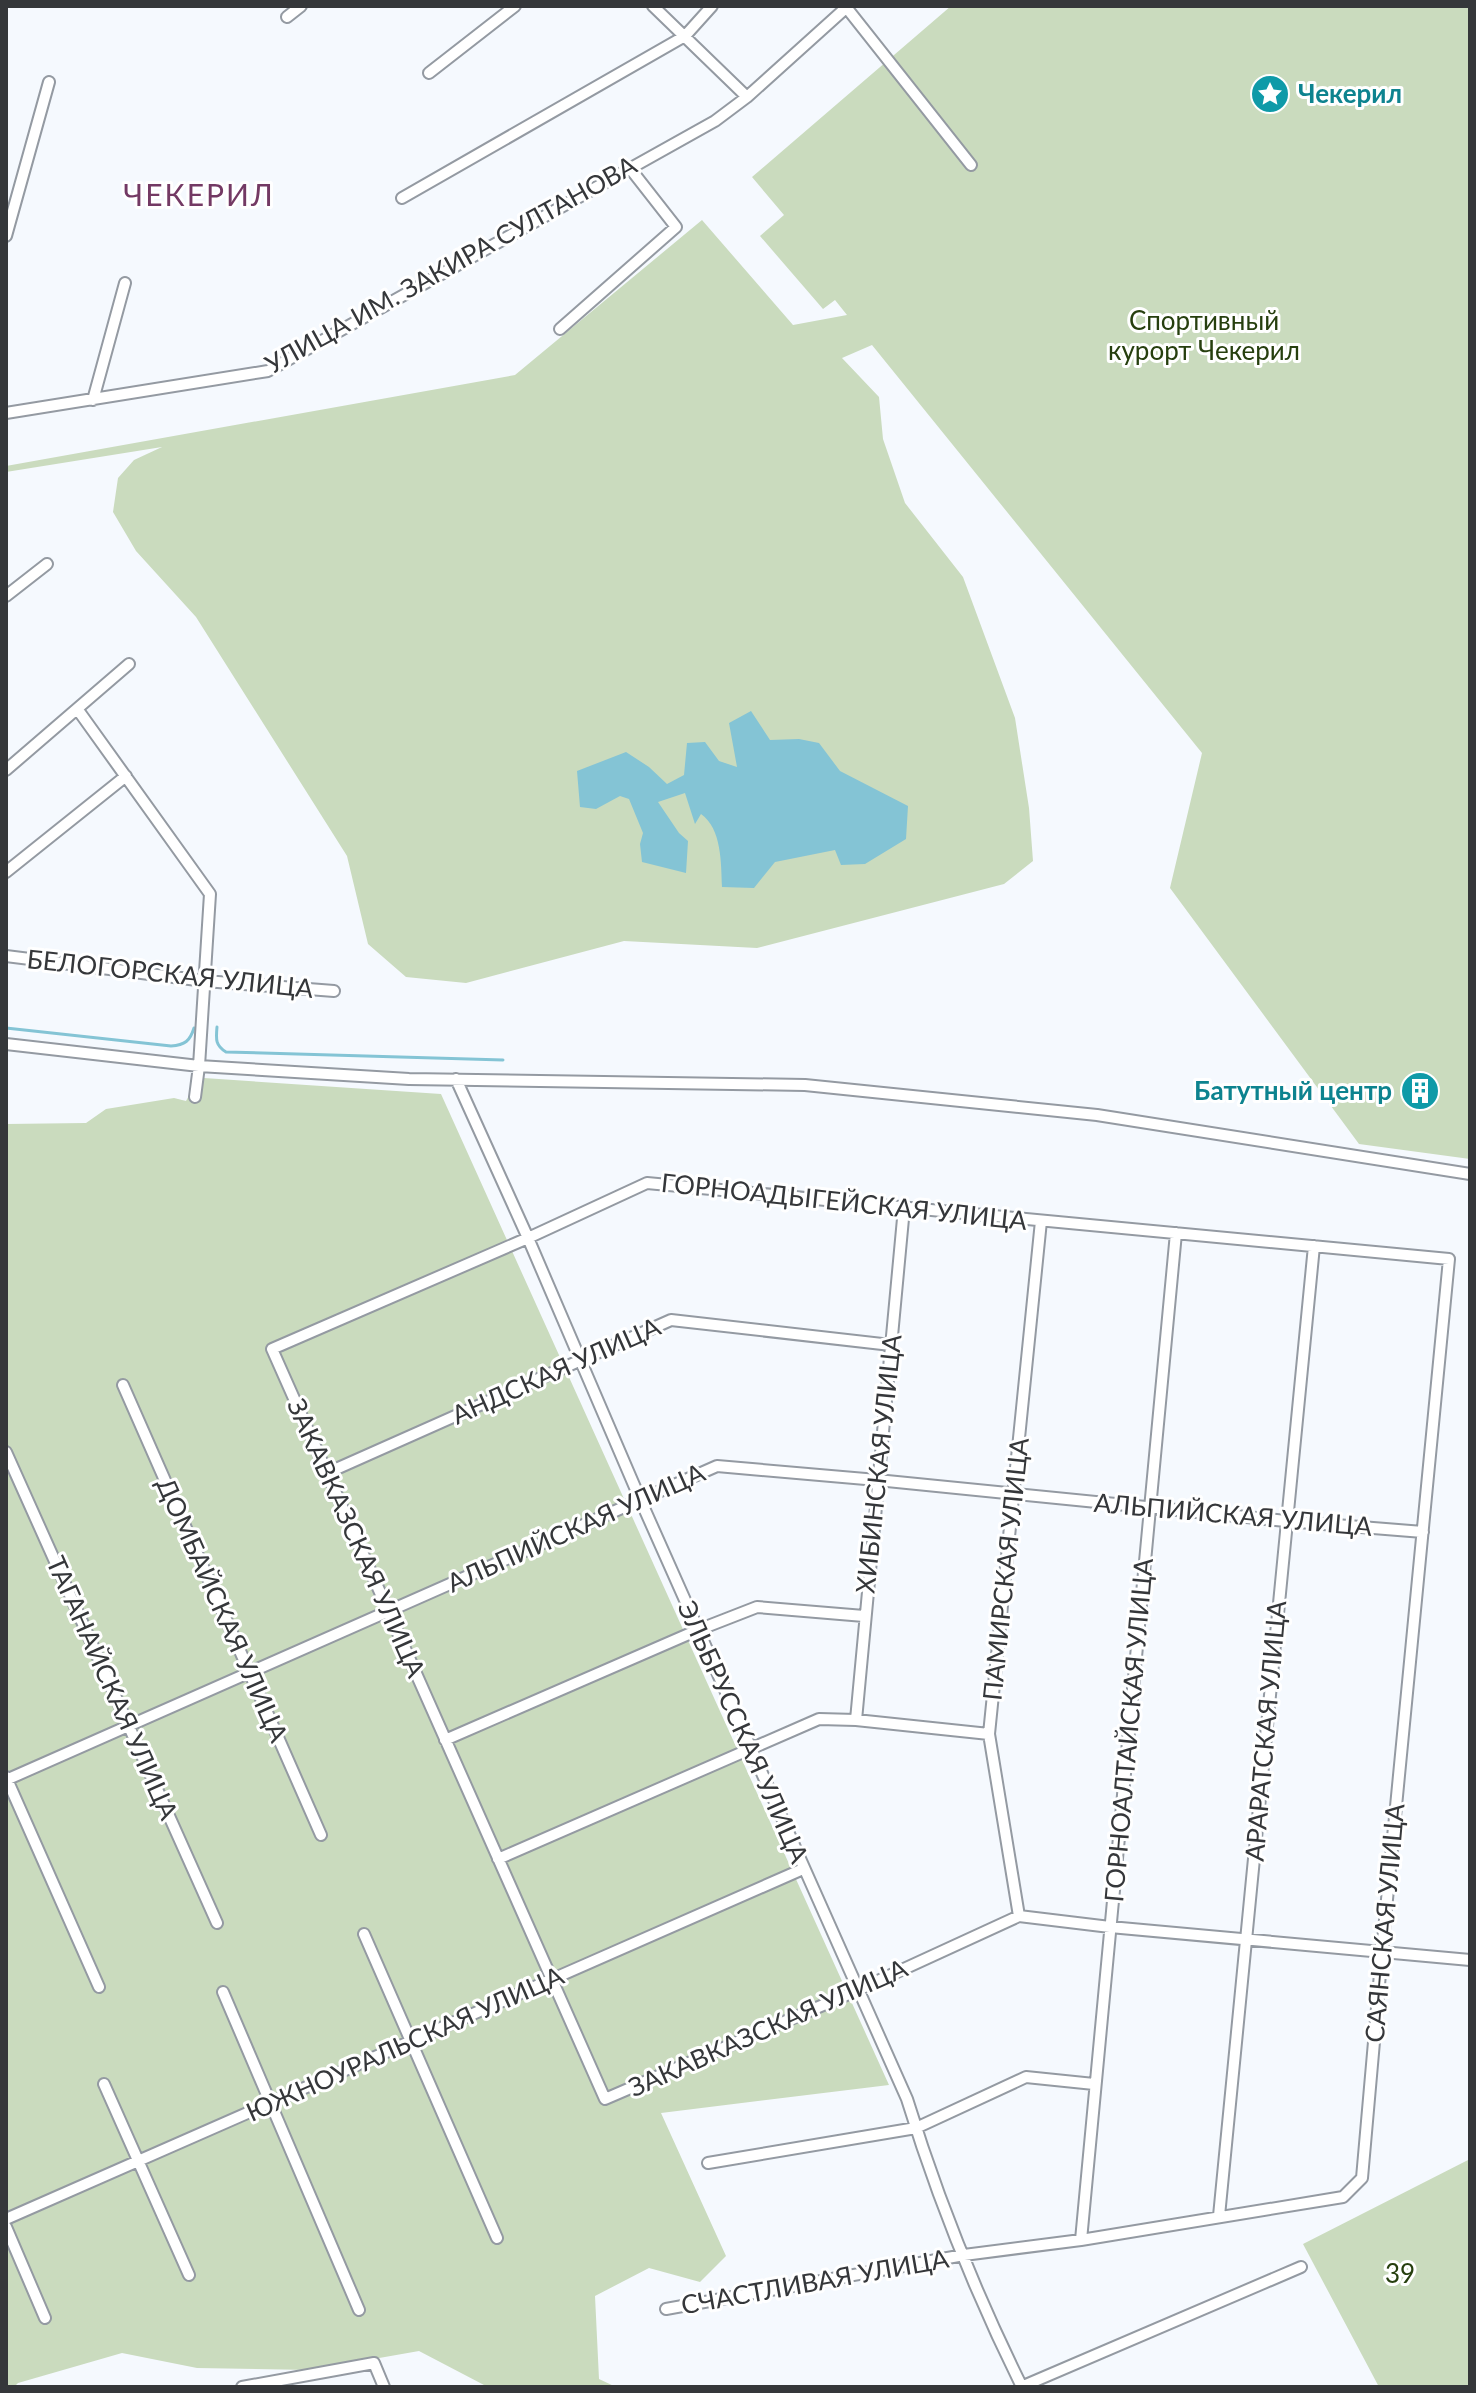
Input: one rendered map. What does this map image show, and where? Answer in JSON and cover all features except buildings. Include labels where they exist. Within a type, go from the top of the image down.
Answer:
[{"type":"street","points":[[287,17],[301,6]]},
{"type":"street","points":[[429,73],[515,6]]},
{"type":"street","points":[[653,6],[747,97]]},
{"type":"street","points":[[402,198],[685,36],[712,6]]},
{"type":"street","points":[[847,7],[971,165]]},
{"type":"street","name":"УЛИЦА ИМ. ЗАКИРА СУЛТАНОВА","points":[[6,413],[268,371],[715,121],[747,97],[847,7]]},
{"type":"street","points":[[6,236],[49,82]]},
{"type":"street","points":[[560,329],[676,227],[629,167]]},
{"type":"street","points":[[93,400],[125,283]]},
{"type":"street","points":[[6,596],[47,564]]},
{"type":"street","points":[[6,770],[129,664]]},
{"type":"street","points":[[78,710],[210,894],[195,1097]]},
{"type":"street","points":[[6,872],[126,776]]},
{"type":"street","name":"БЕЛОГОРСКАЯ УЛИЦА","points":[[6,956],[205,981],[334,991]]},
{"type":"street","points":[[6,1044],[199,1066],[409,1079],[821,1087],[1097,1115],[1470,1174]]},
{"type":"street","name":"ЭЛЬБРУССКАЯ УЛИЦА","points":[[456,1079],[907,2099],[926,2162],[989,2320],[1022,2387]]},
{"type":"street","name":"ГОРНОАДЫГЕЙСКАЯ УЛИЦА","points":[[272,1349],[647,1183],[1449,1259]]},
{"type":"street","name":"ХИБИНСКАЯ УЛИЦА","points":[[856,1720],[904,1208]]},
{"type":"street","name":"ПАМИРСКАЯ УЛИЦА","points":[[1019,1916],[989,1734],[1041,1221]]},
{"type":"street","name":"ГОРНОАЛТАЙСКАЯ УЛИЦА","points":[[1081,2240],[1176,1233]]},
{"type":"street","name":"АРАРАТСКАЯ УЛИЦА","points":[[1219,2216],[1314,1246]]},
{"type":"street","name":"САЯНСКАЯ УЛИЦА","points":[[964,2255],[1081,2240],[1343,2197],[1362,2178],[1449,1259]]},
{"type":"street","name":"АНДСКАЯ УЛИЦА","points":[[327,1473],[671,1320],[891,1345]]},
{"type":"street","name":"ЗАКАВКАЗСКАЯ УЛИЦА","points":[[272,1349],[605,2099],[858,1990],[1019,1916]]},
{"type":"street","name":"ДОМБАЙСКАЯ УЛИЦА","points":[[123,1385],[321,1835]]},
{"type":"street","name":"ТАГАНАЙСКАЯ УЛИЦА","points":[[6,1452],[217,1923]]},
{"type":"street","name":"АЛЬПИЙСКАЯ УЛИЦА","points":[[6,1779],[717,1466],[1423,1532]]},
{"type":"street","points":[[445,1740],[757,1607],[864,1616]]},
{"type":"street","points":[[498,1859],[819,1719],[989,1734]]},
{"type":"street","points":[[6,1779],[99,1987]]},
{"type":"street","name":"ЮЖНОУРАЛЬСКАЯ УЛИЦА","points":[[6,2219],[803,1869]]},
{"type":"street","points":[[1019,1916],[1470,1960]]},
{"type":"street","points":[[364,1934],[497,2238]]},
{"type":"street","points":[[223,1992],[359,2310]]},
{"type":"street","points":[[708,2163],[916,2128],[1026,2077],[1094,2084]]},
{"type":"street","points":[[104,2084],[189,2275]]},
{"type":"street","points":[[6,2227],[45,2318]]},
{"type":"street","name":"СЧАСТЛИВАЯ УЛИЦА","points":[[666,2309],[964,2255]]},
{"type":"street","points":[[1022,2387],[1301,2267]]},
{"type":"street","points":[[242,2387],[374,2363],[384,2387]]},
{"type":"green space","name":"Спортивный курорт Чекерил","points":[[951,6],[1470,6],[1470,1159],[1359,1144],[1170,888],[1202,753],[872,345],[842,358],[879,397],[883,439],[905,503],[963,577],[1015,718],[1029,808],[1033,861],[1004,884],[757,948],[624,941],[466,983],[406,977],[368,944],[347,856],[196,617],[136,551],[113,512],[118,478],[134,460],[162,447],[6,472],[6,466],[515,375],[702,220],[793,325],[847,315],[835,300],[823,309],[760,236],[784,215],[752,177]]},
{"type":"green space","points":[[204,1078],[441,1094],[889,2085],[661,2113],[726,2256],[700,2282],[649,2268],[595,2296],[599,2379],[616,2387],[484,2385],[419,2351],[311,2370],[197,2368],[122,2353],[6,2387],[6,1124],[86,1123],[106,1109],[174,1098],[186,1101],[194,1086]]},
{"type":"green space","name":"39","points":[[1470,2159],[1470,2387],[1379,2387],[1303,2244]]},
{"type":"water","points":[[751,711],[770,740],[799,739],[819,743],[840,771],[908,806],[906,839],[865,864],[841,865],[835,850],[775,862],[754,888],[722,887],[717,837],[701,814],[695,824],[685,793],[658,802],[688,841],[686,873],[642,862],[640,844],[643,833],[629,799],[620,796],[596,809],[580,807],[577,771],[626,752],[667,784],[684,775],[687,743],[705,742],[719,761],[737,767],[729,723]]},
{"type":"waterway","points":[[217,1027],[217,1041],[226,1052],[503,1060]]},
{"type":"waterway","points":[[6,1028],[171,1046],[186,1042],[194,1028]]},
{"type":"place","name":"Чекерил","points":[[1270,94]]},
{"type":"place","name":"Батутный центр","points":[[1420,1091]]},
{"type":"district","name":"ЧЕКЕРИЛ","points":[[199,196]]}]
